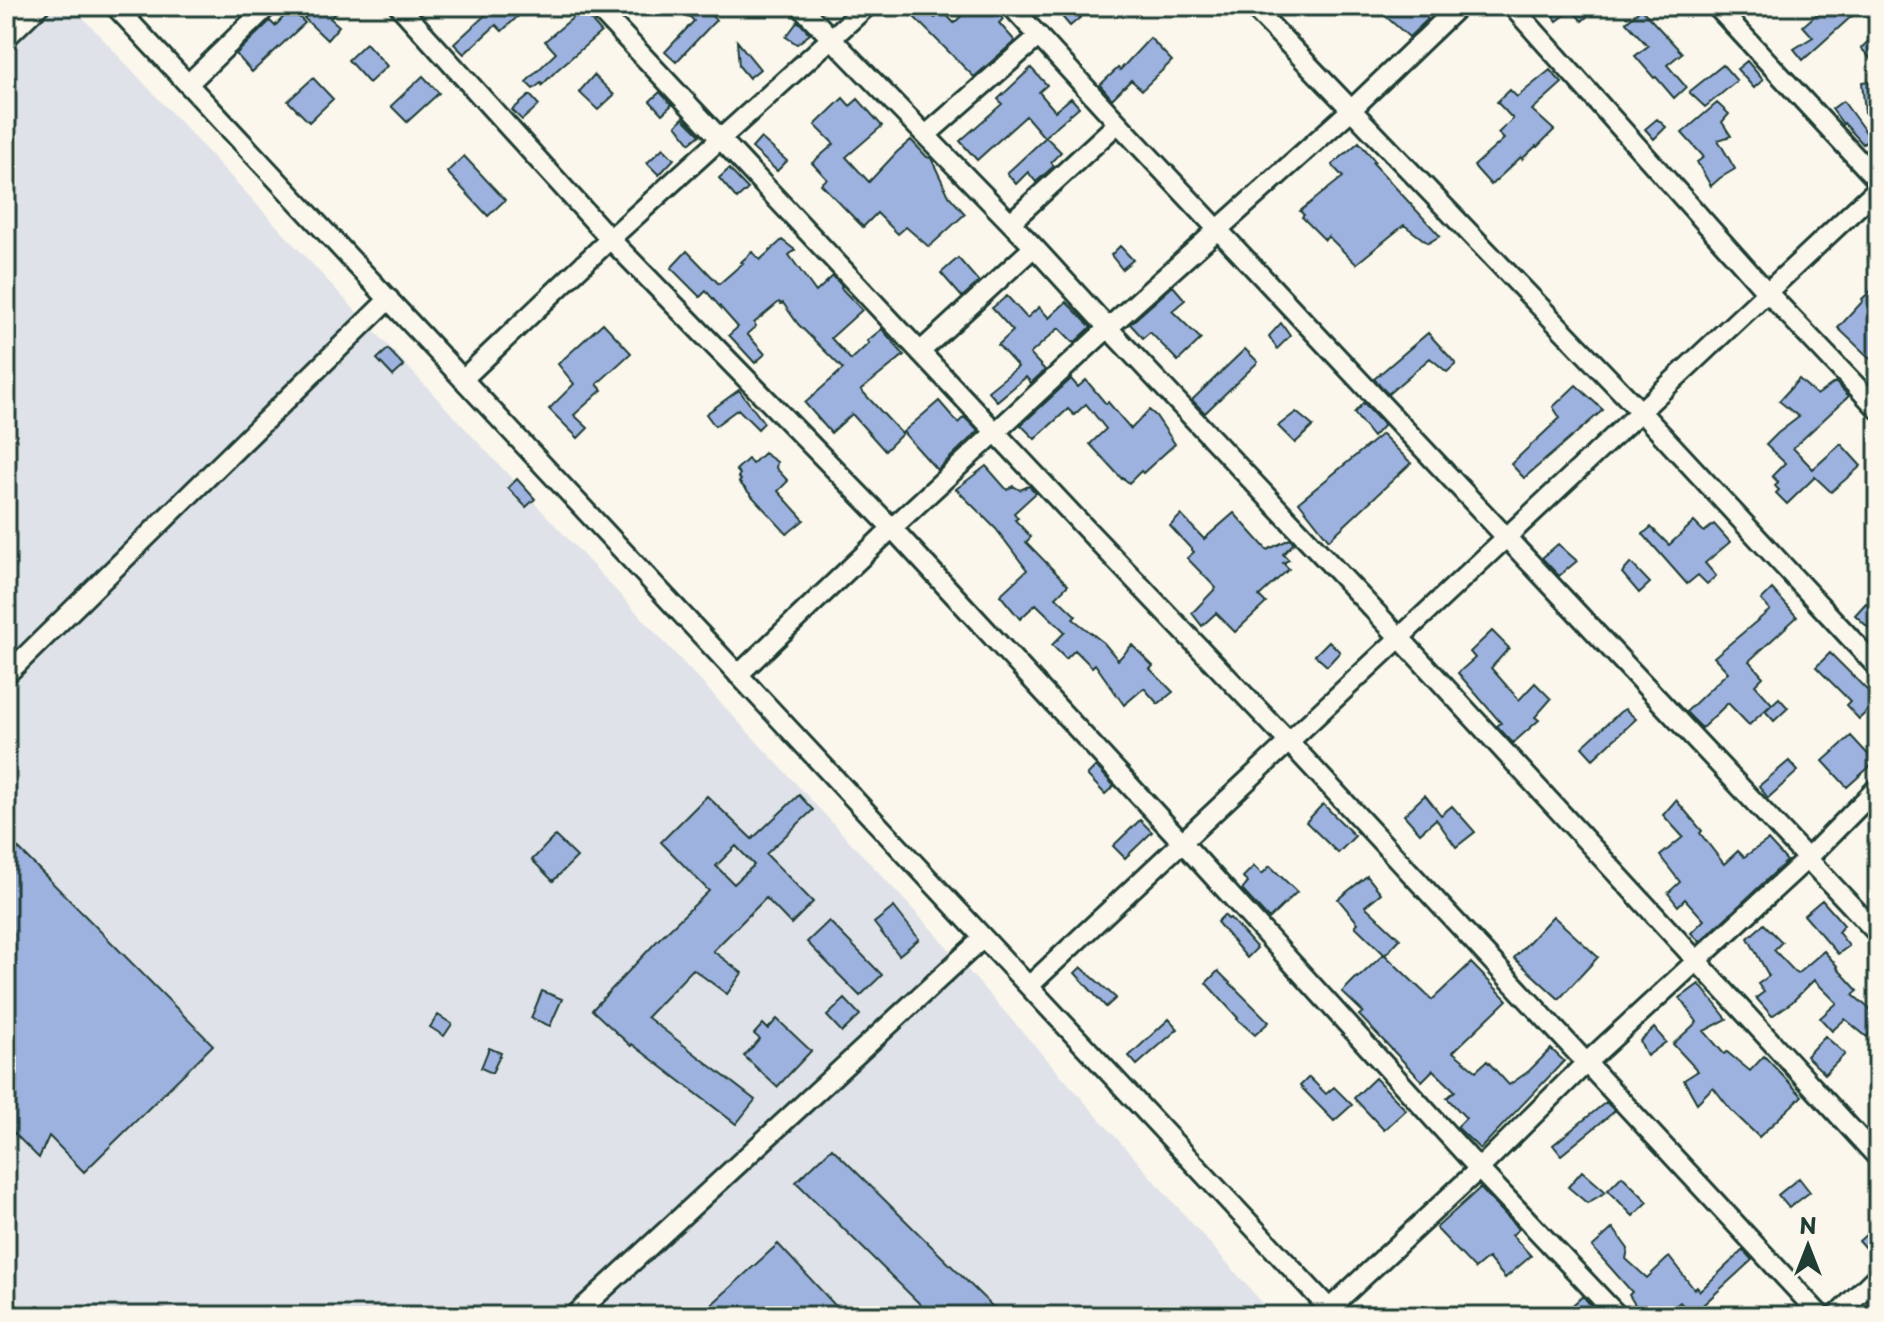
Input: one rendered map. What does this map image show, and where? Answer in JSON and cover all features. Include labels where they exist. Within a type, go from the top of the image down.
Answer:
[{"type":"street","points":[[6,38],[39,6]]},
{"type":"street","points":[[115,6],[1332,1312],[1586,1063],[1808,858],[1878,787]]},
{"type":"street","points":[[188,84],[268,6]]},
{"type":"street","points":[[399,6],[610,239],[892,528],[1479,1169],[1618,1316]]},
{"type":"street","points":[[596,6],[1289,742],[1821,1316]]},
{"type":"street","points":[[800,6],[1011,222],[1400,638],[1878,1158]]},
{"type":"street","points":[[463,379],[610,239],[867,6]]},
{"type":"street","points":[[1011,6],[1878,934]]},
{"type":"street","points":[[1252,6],[1640,411],[1878,668]]},
{"type":"street","points":[[738,675],[892,528],[1108,328],[1351,110],[1459,6]]},
{"type":"street","points":[[1512,6],[1767,292],[1878,409]]},
{"type":"street","points":[[1716,6],[1878,181]]},
{"type":"street","points":[[926,135],[1039,36]]},
{"type":"street","points":[[1011,222],[1118,123]]},
{"type":"street","points":[[1029,986],[1878,188]]},
{"type":"street","points":[[920,352],[1034,247]]},
{"type":"street","points":[[6,675],[389,299]]},
{"type":"street","points":[[574,1316],[983,938]]},
{"type":"street","points":[[1836,1316],[1878,1275]]},
{"type":"shaded area","points":[[6,6],[72,6],[935,933],[1274,1316],[6,1316]]},
{"type":"building","points":[[316,6],[329,6],[336,13],[330,18],[339,26],[327,40],[304,18]]},
{"type":"building","points":[[495,6],[529,6],[502,31],[496,25],[464,54],[454,44]]},
{"type":"building","points":[[680,6],[701,6],[716,20],[676,62],[665,52],[694,21]]},
{"type":"building","points":[[903,6],[923,6],[935,18],[943,11],[954,23],[972,6],[990,6],[1003,19],[999,23],[1015,41],[974,77]]},
{"type":"building","points":[[1053,6],[1071,6],[1081,17],[1070,26]]},
{"type":"building","points":[[1392,6],[1427,6],[1421,13],[1428,19],[1409,37],[1384,15]]},
{"type":"building","points":[[1546,6],[1599,6],[1582,21],[1572,10],[1557,21]]},
{"type":"building","points":[[1826,6],[1863,6],[1803,60],[1794,49],[1813,37],[1803,26]]},
{"type":"building","points":[[291,9],[305,23],[252,72],[236,54],[270,21],[275,26]]},
{"type":"building","points":[[1641,9],[1682,53],[1667,65],[1686,87],[1674,98],[1635,56],[1648,46],[1626,22]]},
{"type":"building","points":[[582,10],[601,32],[542,85],[533,89],[526,82],[556,53],[545,41]]},
{"type":"building","points":[[798,21],[810,34],[797,44],[786,37]]},
{"type":"building","points":[[1878,32],[1878,67],[1861,48]]},
{"type":"building","points":[[1150,38],[1172,61],[1142,90],[1131,80],[1112,99],[1100,85],[1118,68],[1120,70]]},
{"type":"building","points":[[737,41],[760,69],[749,78],[739,66]]},
{"type":"building","points":[[366,43],[387,66],[369,83],[348,60]]},
{"type":"building","points":[[1747,61],[1763,80],[1754,88],[1737,69]]},
{"type":"building","points":[[1723,65],[1737,81],[1705,107],[1689,92]]},
{"type":"building","points":[[1031,68],[1047,85],[1039,92],[1055,111],[1071,98],[1079,107],[1044,137],[1026,116],[977,160],[960,141],[1002,104],[998,99]]},
{"type":"building","points":[[1550,70],[1562,83],[1532,110],[1554,130],[1491,185],[1474,166],[1504,139],[1498,133],[1513,119],[1497,102],[1510,90],[1517,97]]},
{"type":"building","points":[[594,75],[614,95],[598,110],[579,92]]},
{"type":"building","points":[[423,76],[439,93],[407,122],[391,106]]},
{"type":"building","points":[[313,78],[333,99],[309,122],[288,101]]},
{"type":"building","points":[[1878,80],[1878,111],[1865,113],[1862,82]]},
{"type":"building","points":[[660,92],[672,105],[662,114],[650,101]]},
{"type":"building","points":[[530,95],[539,105],[522,120],[512,110]]},
{"type":"building","points":[[843,98],[850,106],[858,99],[882,126],[846,157],[869,182],[911,140],[931,158],[949,196],[965,214],[929,247],[906,227],[898,234],[877,213],[863,227],[821,184],[827,179],[812,163],[834,144],[815,125]]},
{"type":"building","points":[[1843,101],[1870,138],[1863,144],[1832,109]]},
{"type":"building","points":[[1717,103],[1729,114],[1722,122],[1731,136],[1718,140],[1735,169],[1711,186],[1697,162],[1704,157],[1682,133]]},
{"type":"building","points":[[683,118],[700,135],[690,143],[676,125]]},
{"type":"building","points":[[1657,119],[1666,127],[1654,139],[1645,129]]},
{"type":"building","points":[[1046,137],[1061,152],[1051,162],[1054,166],[1036,182],[1028,172],[1016,184],[1007,173]]},
{"type":"building","points":[[761,138],[787,161],[777,171],[752,148]]},
{"type":"building","points":[[1359,142],[1375,161],[1373,163],[1440,236],[1428,243],[1404,225],[1356,264],[1328,236],[1325,240],[1302,217],[1304,215],[1300,211],[1343,177],[1332,165]]},
{"type":"building","points":[[663,148],[674,159],[659,175],[647,163]]},
{"type":"building","points":[[464,156],[505,200],[488,216],[447,172]]},
{"type":"building","points":[[729,169],[748,189],[737,199],[719,178]]},
{"type":"building","points":[[782,240],[795,250],[789,255],[816,292],[833,276],[862,310],[831,338],[851,360],[882,329],[904,355],[861,390],[902,434],[885,451],[852,414],[831,433],[805,403],[843,369],[798,324],[783,303],[779,302],[754,323],[756,326],[747,334],[765,354],[755,363],[729,335],[738,327],[706,291],[700,297],[671,268],[687,251],[719,284],[752,252],[760,260]]},
{"type":"building","points":[[1120,246],[1133,260],[1122,269],[1111,255]]},
{"type":"building","points":[[958,258],[979,282],[962,297],[941,273]]},
{"type":"building","points":[[1878,284],[1878,366],[1838,328]]},
{"type":"building","points":[[1173,286],[1185,300],[1172,311],[1201,339],[1178,361],[1150,332],[1143,338],[1130,324]]},
{"type":"building","points":[[1007,296],[1027,318],[1039,307],[1049,318],[1066,302],[1091,327],[1074,343],[1059,328],[1030,354],[1045,370],[1031,383],[1026,377],[997,401],[988,391],[1018,367],[998,345],[1013,331],[992,308]]},
{"type":"building","points":[[603,323],[631,353],[597,384],[602,390],[574,415],[588,428],[578,438],[549,409],[574,384],[558,364]]},
{"type":"building","points":[[1281,323],[1290,336],[1277,349],[1269,336]]},
{"type":"building","points":[[1428,333],[1456,364],[1447,372],[1430,358],[1388,394],[1374,379]]},
{"type":"building","points":[[388,349],[404,366],[393,376],[377,359]]},
{"type":"building","points":[[1245,349],[1258,362],[1205,413],[1192,400]]},
{"type":"building","points":[[1071,379],[1078,387],[1086,380],[1131,429],[1149,410],[1175,444],[1129,483],[1090,444],[1106,429],[1086,404],[1074,415],[1068,409],[1035,439],[1021,425]]},
{"type":"building","points":[[1799,379],[1817,395],[1835,382],[1849,396],[1793,448],[1813,469],[1841,444],[1861,466],[1831,492],[1815,477],[1787,504],[1776,493],[1779,490],[1775,486],[1778,482],[1772,476],[1785,463],[1766,445],[1799,417],[1779,401]]},
{"type":"building","points":[[1576,385],[1603,410],[1524,478],[1511,464],[1560,418],[1553,407]]},
{"type":"building","points":[[739,390],[764,423],[758,429],[738,409],[715,426],[706,414]]},
{"type":"building","points":[[939,401],[958,423],[964,417],[978,431],[937,470],[903,432]]},
{"type":"building","points":[[1363,403],[1384,425],[1373,437],[1354,413]]},
{"type":"building","points":[[1296,412],[1313,426],[1295,443],[1278,426]]},
{"type":"building","points":[[1382,434],[1411,463],[1329,540],[1299,502]]},
{"type":"building","points":[[764,453],[777,462],[776,468],[788,481],[778,491],[804,520],[787,534],[739,482],[740,474],[736,470],[748,459],[752,464]]},
{"type":"building","points":[[986,466],[1007,490],[1013,486],[1020,490],[1029,486],[1036,493],[1014,513],[1018,518],[1015,520],[1031,537],[1026,542],[1068,585],[1056,597],[1076,616],[1073,619],[1104,643],[1118,660],[1132,645],[1153,666],[1150,669],[1173,692],[1158,704],[1144,688],[1124,705],[1095,664],[1092,667],[1075,650],[1066,659],[1052,645],[1065,632],[1036,604],[1020,619],[1000,595],[1027,570],[996,529],[956,489]]},
{"type":"building","points":[[517,479],[535,499],[526,507],[508,488]]},
{"type":"building","points":[[1234,513],[1267,550],[1290,539],[1294,543],[1283,554],[1289,560],[1283,563],[1289,569],[1259,596],[1266,603],[1235,632],[1216,613],[1202,626],[1192,613],[1216,588],[1187,558],[1194,552],[1170,526],[1181,515],[1204,539]]},
{"type":"building","points":[[1694,522],[1704,532],[1714,524],[1730,542],[1705,563],[1716,576],[1707,584],[1698,575],[1687,584],[1643,534],[1651,527],[1669,545]]},
{"type":"building","points":[[1558,544],[1577,561],[1559,576],[1542,558]]},
{"type":"building","points":[[1631,563],[1650,583],[1639,593],[1622,573]]},
{"type":"building","points":[[1772,589],[1797,617],[1749,661],[1763,677],[1755,685],[1772,704],[1749,725],[1728,703],[1702,728],[1686,712],[1728,672],[1714,657],[1770,610],[1761,600]]},
{"type":"building","points":[[1866,603],[1878,613],[1878,622],[1871,630],[1855,615]]},
{"type":"building","points":[[1492,631],[1509,648],[1491,668],[1519,700],[1535,683],[1551,699],[1535,717],[1539,720],[1513,743],[1497,726],[1501,723],[1458,673],[1475,658],[1470,652]]},
{"type":"building","points":[[1329,641],[1340,652],[1327,666],[1315,655]]},
{"type":"building","points":[[1830,653],[1878,701],[1859,719],[1846,705],[1850,701],[1816,667]]},
{"type":"building","points":[[1779,698],[1788,708],[1774,721],[1765,711]]},
{"type":"building","points":[[1625,709],[1636,719],[1593,759],[1582,747]]},
{"type":"building","points":[[1851,736],[1875,762],[1847,787],[1823,761]]},
{"type":"building","points":[[1789,761],[1798,771],[1768,798],[1759,786]]},
{"type":"building","points":[[1096,766],[1114,786],[1105,794],[1087,775]]},
{"type":"building","points":[[799,795],[813,810],[766,854],[813,902],[791,924],[766,898],[713,951],[742,973],[727,994],[693,969],[647,1017],[755,1100],[736,1124],[631,1046],[592,1010],[709,891],[661,842],[707,796],[752,839]],"holes":[[[736,846],[754,865],[734,884],[716,866]]]},
{"type":"building","points":[[1425,795],[1441,815],[1452,806],[1475,832],[1456,847],[1436,819],[1420,833],[1404,815]]},
{"type":"building","points":[[1676,800],[1724,864],[1738,851],[1744,857],[1768,840],[1787,861],[1700,942],[1691,933],[1704,920],[1685,899],[1678,906],[1668,893],[1680,882],[1660,856],[1683,837],[1663,815]]},
{"type":"building","points":[[1323,804],[1355,836],[1338,853],[1306,822]]},
{"type":"building","points":[[1140,820],[1152,832],[1125,858],[1113,846]]},
{"type":"building","points":[[6,836],[213,1045],[84,1172],[49,1136],[39,1158],[6,1125]]},
{"type":"building","points":[[555,836],[577,857],[553,881],[532,860]]},
{"type":"building","points":[[1254,866],[1262,874],[1270,866],[1297,892],[1269,919],[1242,890],[1248,883],[1243,877]]},
{"type":"building","points":[[1367,876],[1381,893],[1365,906],[1400,939],[1385,955],[1355,926],[1358,923],[1338,899]]},
{"type":"building","points":[[1822,900],[1844,925],[1838,932],[1849,946],[1838,954],[1804,915]]},
{"type":"building","points":[[894,907],[919,939],[899,955],[874,923]]},
{"type":"building","points":[[1224,915],[1257,948],[1247,958],[1217,922]]},
{"type":"building","points":[[1553,916],[1598,957],[1559,999],[1514,958]]},
{"type":"building","points":[[829,921],[882,975],[860,996],[807,942]]},
{"type":"building","points":[[1764,924],[1782,942],[1774,950],[1797,974],[1824,951],[1858,991],[1853,995],[1878,1016],[1878,1024],[1867,1037],[1845,1019],[1832,1031],[1820,1018],[1837,1003],[1814,980],[1772,1016],[1756,998],[1764,992],[1758,984],[1769,976],[1748,938]]},
{"type":"building","points":[[1384,954],[1432,1000],[1471,963],[1507,1000],[1453,1052],[1476,1071],[1487,1061],[1509,1085],[1551,1049],[1564,1061],[1480,1149],[1457,1127],[1466,1118],[1447,1098],[1455,1091],[1433,1070],[1422,1081],[1359,1015],[1363,1012],[1342,992]]},
{"type":"building","points":[[1081,967],[1116,998],[1106,1007],[1075,973]]},
{"type":"building","points":[[1218,971],[1269,1022],[1255,1035],[1206,983]]},
{"type":"building","points":[[1699,984],[1727,1019],[1704,1031],[1724,1054],[1727,1052],[1750,1071],[1764,1056],[1802,1096],[1759,1137],[1713,1087],[1697,1103],[1684,1080],[1698,1071],[1673,1044],[1697,1022],[1680,998]]},
{"type":"building","points":[[542,991],[562,999],[550,1026],[531,1018]]},
{"type":"building","points":[[845,999],[860,1015],[842,1032],[827,1016]]},
{"type":"building","points":[[438,1015],[452,1024],[444,1036],[430,1027]]},
{"type":"building","points":[[777,1019],[811,1051],[777,1087],[744,1056],[760,1039],[754,1034],[763,1024],[768,1029]]},
{"type":"building","points":[[1169,1019],[1178,1029],[1137,1065],[1129,1056]]},
{"type":"building","points":[[1654,1028],[1666,1042],[1647,1056],[1640,1041]]},
{"type":"building","points":[[1825,1036],[1845,1054],[1825,1074],[1806,1056]]},
{"type":"building","points":[[489,1048],[501,1053],[492,1073],[481,1068]]},
{"type":"building","points":[[1309,1077],[1326,1094],[1334,1087],[1352,1105],[1334,1121],[1300,1086]]},
{"type":"building","points":[[1375,1078],[1406,1110],[1384,1130],[1354,1098]]},
{"type":"building","points":[[1606,1102],[1615,1111],[1561,1155],[1553,1145]]},
{"type":"building","points":[[832,1148],[995,1309],[989,1316],[932,1316],[796,1182]]},
{"type":"building","points":[[1582,1171],[1606,1192],[1587,1203],[1568,1187]]},
{"type":"building","points":[[1622,1176],[1648,1202],[1633,1216],[1608,1190]]},
{"type":"building","points":[[1799,1178],[1810,1192],[1789,1208],[1778,1195]]},
{"type":"building","points":[[1480,1188],[1519,1229],[1512,1235],[1531,1256],[1505,1278],[1488,1258],[1475,1269],[1436,1228]]},
{"type":"building","points":[[1613,1228],[1628,1249],[1626,1259],[1647,1278],[1669,1257],[1694,1289],[1697,1287],[1700,1291],[1743,1250],[1752,1260],[1692,1315],[1680,1302],[1663,1316],[1642,1316],[1629,1295],[1632,1292],[1592,1247]]},
{"type":"building","points":[[1869,1232],[1878,1243],[1878,1263],[1859,1241]]},
{"type":"building","points":[[778,1244],[845,1316],[699,1316]]},
{"type":"building","points":[[1583,1296],[1592,1307],[1585,1316],[1560,1316]]},
{"type":"building","points":[[1878,1298],[1878,1316],[1853,1316],[1860,1309]]}]
